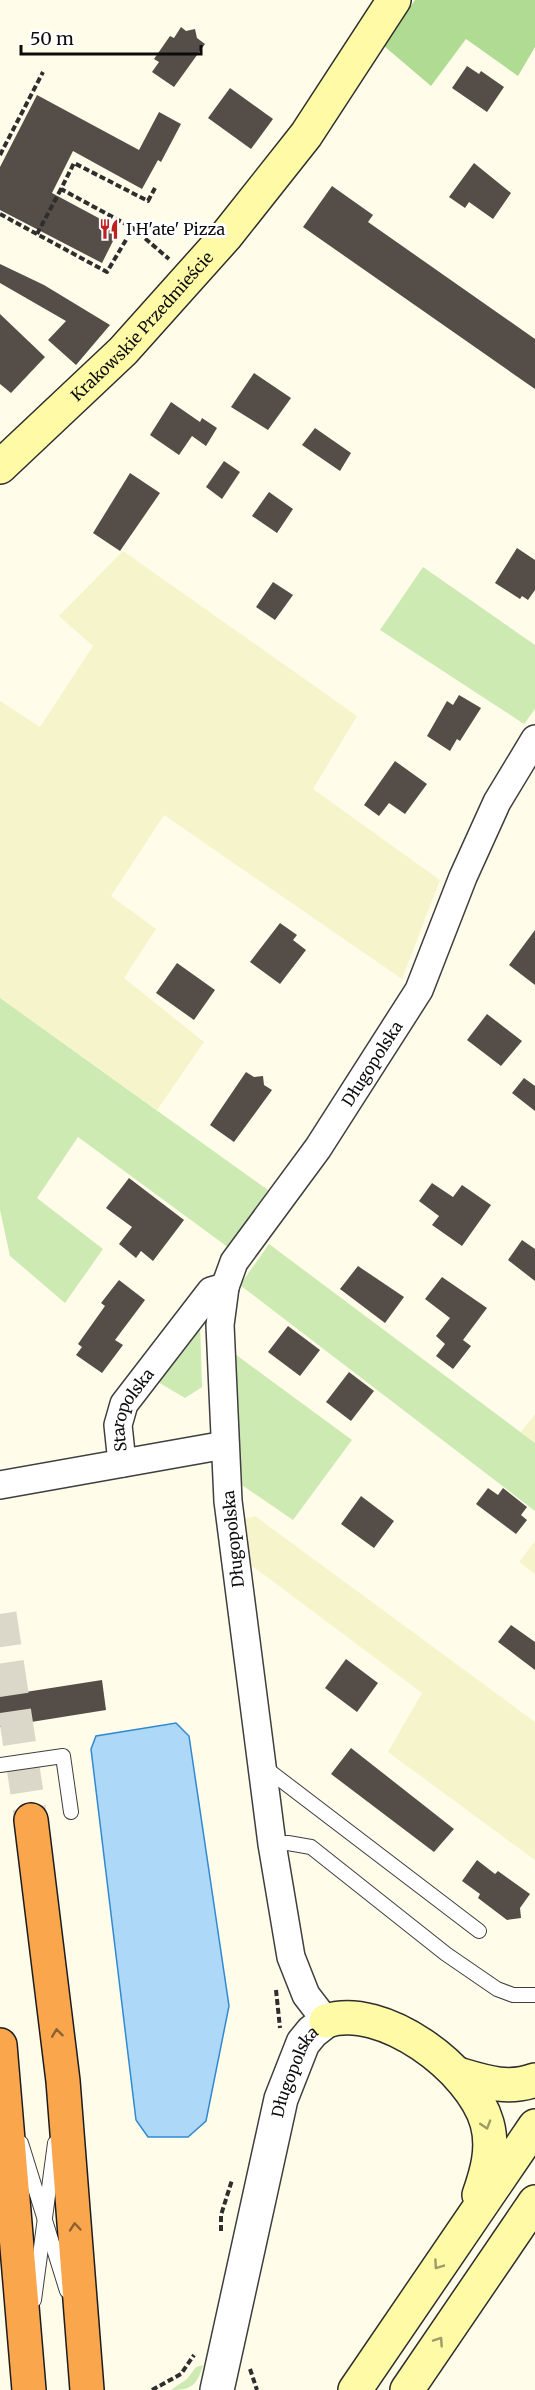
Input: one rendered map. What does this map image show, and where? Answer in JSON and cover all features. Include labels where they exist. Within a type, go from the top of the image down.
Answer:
[{"type":"highway","points":[[31,1820],[63,2081],[86,2353],[87,2390]]},
{"type":"highway","points":[[0,2045],[28,2374]]},
{"type":"main road","name":"Krakowskie Przedmieście","points":[[0,466],[123,351],[226,236],[306,135],[394,0]]},
{"type":"main road","points":[[326,2021],[338,2017],[379,2022],[407,2035],[458,2074],[487,2122],[491,2143],[486,2174],[472,2217]]},
{"type":"main road","points":[[458,2074],[501,2086],[521,2085],[535,2080]]},
{"type":"main road","points":[[355,2390],[535,2126]]},
{"type":"main road","points":[[407,2390],[535,2202]]},
{"type":"main road","points":[[479,2283],[535,2235]]},
{"type":"street","name":"Długopolska","points":[[217,2390],[281,2098],[303,2043],[326,2021],[306,1995],[291,1957],[272,1844],[231,1524],[220,1325],[225,1287],[234,1262],[325,1139],[419,990],[463,877],[496,802],[535,739]]},
{"type":"street","name":"Staropolska","points":[[225,1287],[211,1291],[128,1396],[118,1425],[122,1463],[225,1445]]},
{"type":"street","points":[[0,1485],[122,1463]]},
{"type":"lane","points":[[0,1765],[63,1756],[71,1812]]},
{"type":"lane","points":[[262,1766],[479,1931]]},
{"type":"lane","points":[[272,1844],[288,1843],[311,1847],[446,1954],[497,1989],[513,1995],[535,1995]]},
{"type":"lane","points":[[28,2374],[63,2081]]},
{"type":"lane","points":[[5,2090],[86,2353]]},
{"type":"path","points":[[0,155],[43,72]]},
{"type":"path","points":[[37,234],[75,163],[148,201],[155,188]]},
{"type":"path","points":[[61,189],[133,228],[154,249],[174,262]]},
{"type":"path","points":[[0,214],[107,272],[133,228]]},
{"type":"path","points":[[275,1984],[280,2038]]},
{"type":"path","points":[[153,2390],[180,2374],[191,2361],[196,2350]]},
{"type":"shaded area","points":[[123,551],[357,716],[313,789],[440,880],[402,979],[164,815],[111,896],[156,929],[124,978],[204,1042],[157,1110],[0,998],[0,701],[40,727],[93,646],[59,616]]},
{"type":"shaded area","points":[[535,1414],[535,1443],[521,1432]]},
{"type":"shaded area","points":[[255,1516],[535,1722],[535,1860],[388,1752],[422,1693],[251,1565],[242,1520]]},
{"type":"shaded area","points":[[535,1541],[535,1574],[519,1562]]},
{"type":"green space","points":[[415,0],[535,0],[535,47],[518,76],[466,39],[431,86],[384,46]]},
{"type":"green space","points":[[423,567],[535,645],[535,709],[524,724],[380,630]]},
{"type":"green space","points":[[0,998],[268,1190],[229,1248],[78,1137],[37,1198],[103,1249],[65,1303],[10,1256],[0,1210]]},
{"type":"green space","points":[[269,1244],[535,1443],[535,1511],[240,1285]]},
{"type":"green space","points":[[200,1323],[202,1387],[185,1398],[151,1378]]},
{"type":"green space","points":[[231,1351],[352,1440],[293,1520],[236,1481]]},
{"type":"green space","points":[[203,2365],[196,2382],[188,2388],[171,2390],[187,2379],[196,2367]]},
{"type":"water","points":[[176,1723],[189,1736],[229,2006],[206,2121],[188,2137],[148,2137],[136,2120],[91,1749],[96,1736]]},
{"type":"building","points":[[181,27],[186,31],[195,29],[197,38],[205,44],[174,87],[152,72],[159,62],[154,59],[170,36],[174,38]]},
{"type":"building","points":[[467,66],[479,74],[481,71],[504,87],[487,112],[452,88]]},
{"type":"building","points":[[230,88],[273,119],[251,149],[208,118]]},
{"type":"building","points":[[37,95],[139,150],[159,112],[181,124],[161,162],[158,160],[142,189],[73,151],[52,193],[119,229],[102,263],[0,210],[0,167]]},
{"type":"building","points":[[474,163],[511,193],[493,219],[469,202],[465,208],[449,197]]},
{"type":"building","points":[[332,186],[373,215],[368,222],[535,339],[535,389],[303,227]]},
{"type":"building","points":[[0,264],[44,285],[110,325],[76,365],[48,340],[66,321],[0,283]]},
{"type":"building","points":[[0,314],[45,357],[11,393],[0,384]]},
{"type":"building","points":[[254,373],[291,398],[268,430],[231,407]]},
{"type":"building","points":[[171,402],[200,422],[202,418],[217,428],[206,446],[192,436],[179,455],[150,435]]},
{"type":"building","points":[[315,428],[351,453],[340,471],[302,445]]},
{"type":"building","points":[[224,461],[240,472],[222,499],[206,487]]},
{"type":"building","points":[[130,473],[160,493],[120,551],[93,533]]},
{"type":"building","points":[[269,492],[293,509],[277,533],[252,516]]},
{"type":"building","points":[[517,548],[535,560],[535,590],[528,600],[522,596],[520,599],[495,583]]},
{"type":"building","points":[[273,582],[293,595],[275,620],[256,607]]},
{"type":"building","points":[[459,695],[481,708],[460,741],[457,739],[450,751],[427,736],[447,701],[453,705]]},
{"type":"building","points":[[395,761],[427,784],[405,814],[389,803],[379,816],[364,805]]},
{"type":"building","points":[[280,923],[297,935],[293,940],[306,950],[280,984],[250,962]]},
{"type":"building","points":[[535,930],[535,985],[509,965]]},
{"type":"building","points":[[177,963],[215,990],[194,1020],[156,993]]},
{"type":"building","points":[[487,1014],[522,1041],[501,1066],[467,1040]]},
{"type":"building","points":[[246,1072],[254,1077],[263,1076],[264,1085],[272,1090],[234,1142],[210,1125]]},
{"type":"building","points":[[524,1078],[535,1086],[535,1111],[512,1093]]},
{"type":"building","points":[[129,1178],[184,1220],[153,1261],[141,1251],[136,1258],[119,1244],[132,1227],[106,1208]]},
{"type":"building","points":[[432,1183],[453,1197],[462,1185],[491,1205],[462,1246],[432,1225],[439,1216],[419,1201]]},
{"type":"building","points":[[522,1240],[535,1249],[535,1281],[508,1260]]},
{"type":"building","points":[[358,1266],[404,1297],[385,1323],[340,1289]]},
{"type":"building","points":[[442,1277],[487,1308],[463,1340],[471,1346],[453,1369],[436,1356],[445,1344],[436,1336],[450,1318],[425,1299]]},
{"type":"building","points":[[119,1280],[145,1300],[115,1340],[123,1345],[102,1373],[76,1355],[82,1347],[78,1344],[105,1306],[101,1303]]},
{"type":"building","points":[[288,1326],[320,1350],[300,1376],[268,1352]]},
{"type":"building","points":[[349,1372],[374,1391],[351,1421],[326,1402]]},
{"type":"building","points":[[488,1488],[498,1495],[503,1488],[527,1507],[521,1515],[527,1520],[516,1534],[476,1504]]},
{"type":"building","points":[[361,1496],[394,1521],[374,1548],[341,1524]]},
{"type":"building","points":[[511,1625],[535,1642],[535,1670],[498,1642]]},
{"type":"building","points":[[346,1659],[378,1683],[357,1712],[325,1688]]},
{"type":"building","points":[[102,1680],[106,1710],[0,1727],[0,1696]]},
{"type":"building","points":[[351,1748],[454,1829],[434,1852],[331,1774]]},
{"type":"building","points":[[477,1860],[495,1874],[498,1871],[530,1894],[520,1908],[521,1918],[507,1920],[478,1898],[480,1894],[462,1881]]},
{"type":"tunnel","points":[[0,1614],[31,1820]]},
{"type":"place","name":"I H'ate' Pizza","points":[[109,229]]}]
